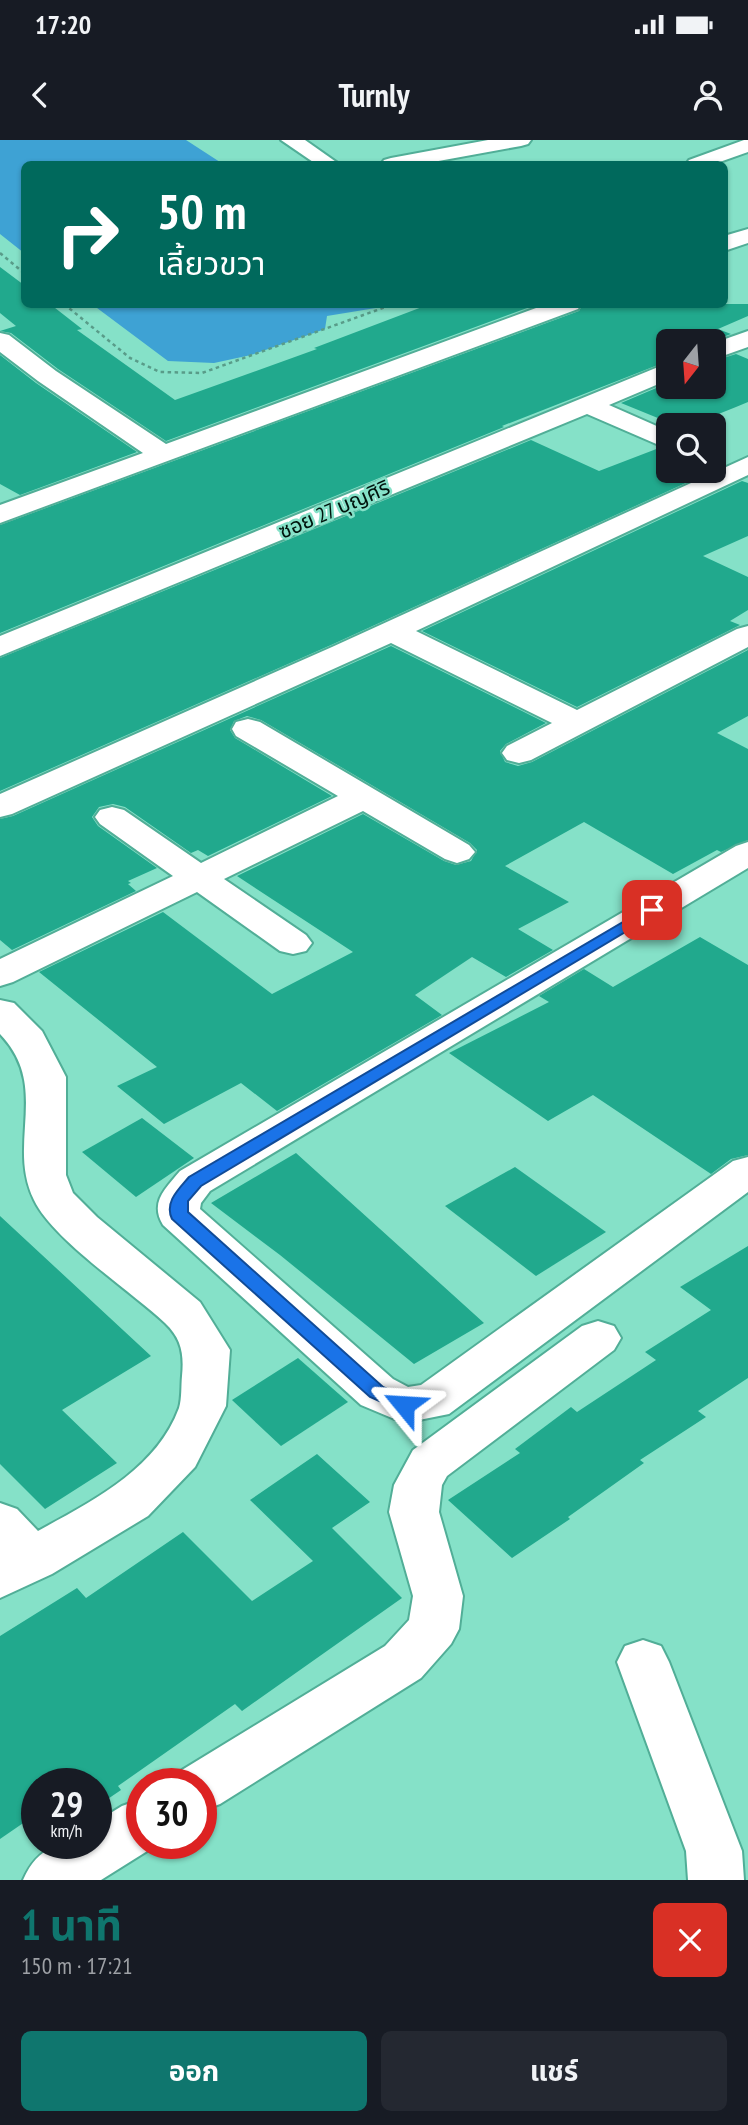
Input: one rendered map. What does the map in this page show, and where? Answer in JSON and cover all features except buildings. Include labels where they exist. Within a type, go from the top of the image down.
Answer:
[{"type":"street","points":[[291,140],[324,161]]},
{"type":"street","points":[[407,161],[521,140]]},
{"type":"street","points":[[704,161],[748,145]]},
{"type":"street","points":[[728,243],[748,236]]},
{"type":"street","points":[[0,515],[559,308]]},
{"type":"street","points":[[726,347],[748,338]]},
{"type":"street","points":[[0,340],[47,376],[163,454]]},
{"type":"street","name":"ซอย 27 บุญศิริ","points":[[0,648],[656,375]]},
{"type":"street","points":[[586,404],[656,436]]},
{"type":"street","points":[[0,807],[391,631],[737,468]]},
{"type":"street","points":[[391,631],[577,723]]},
{"type":"street","points":[[519,753],[748,635]]},
{"type":"street","points":[[248,729],[457,852]]},
{"type":"street","points":[[0,974],[364,797]]},
{"type":"street","points":[[112,817],[293,943]]},
{"type":"street","points":[[748,853],[195,1181],[180,1200],[178,1214],[377,1392],[404,1405],[432,1401],[748,1171]]},
{"type":"street","points":[[0,1012],[28,1040],[46,1077],[45,1175],[55,1200],[82,1228],[184,1314],[207,1350],[203,1406],[178,1454],[131,1502],[17,1569],[0,1523]]},
{"type":"street","points":[[217,1777],[403,1662],[433,1629],[438,1596],[414,1512],[418,1485],[430,1463],[598,1338]]},
{"type":"street","points":[[643,1662],[714,1851],[716,1880]]},
{"type":"street","points":[[51,1880],[126,1834]]},
{"type":"path","points":[[0,253],[21,270]]},
{"type":"path","points":[[69,308],[130,358],[160,372],[202,373],[383,308]]},
{"type":"water","points":[[0,140],[186,140],[218,161],[21,161],[21,251],[0,234]]},
{"type":"water","points":[[97,308],[376,308],[327,316],[325,329],[251,355],[214,363],[168,361]]},
{"type":"route","points":[[404,1405],[377,1392],[178,1214],[180,1200],[195,1181],[652,910]]}]
